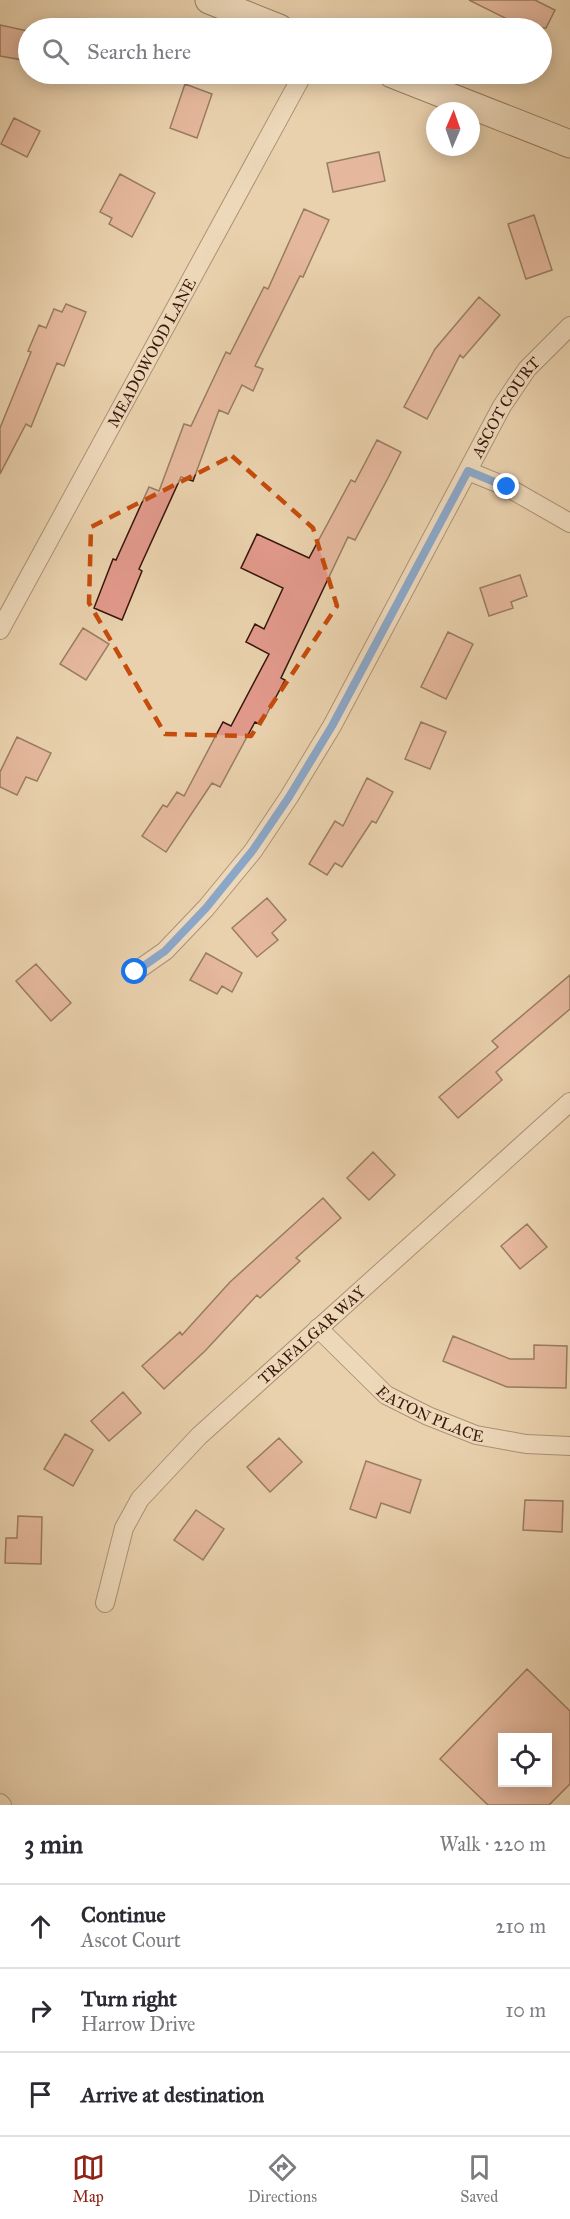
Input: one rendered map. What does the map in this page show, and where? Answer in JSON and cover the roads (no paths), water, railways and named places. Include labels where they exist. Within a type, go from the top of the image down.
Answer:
[{"type":"main road","points":[[209,0],[254,18]]},
{"type":"main road","points":[[417,84],[570,144]]},
{"type":"street","name":"MEADOWOOD LANE","points":[[0,630],[298,84]]},
{"type":"street","name":"ASCOT COURT","points":[[135,972],[165,951],[206,908],[253,850],[283,806],[332,726],[502,406],[527,369],[570,326]]},
{"type":"street","points":[[468,471],[507,487],[570,523]]},
{"type":"street","name":"TRAFALGAR WAY","points":[[105,1603],[124,1528],[140,1499],[199,1436],[570,1102]]},
{"type":"street","name":"EATON PLACE","points":[[318,1328],[386,1395],[428,1416],[476,1435],[526,1444],[570,1446]]}]
